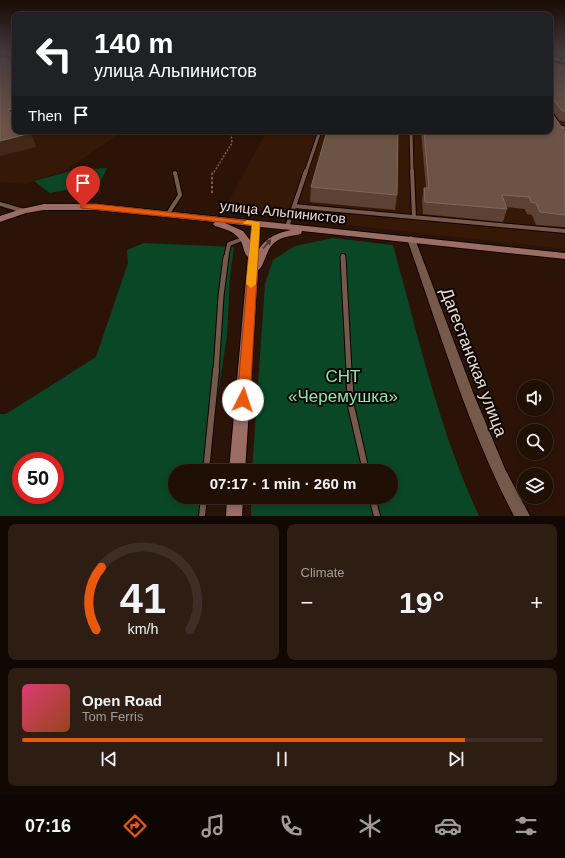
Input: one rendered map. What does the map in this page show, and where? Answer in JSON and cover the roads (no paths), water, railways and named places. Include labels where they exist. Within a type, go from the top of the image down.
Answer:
[{"type":"main road","name":"улица Альпинистов","points":[[0,219],[24,211],[44,207],[96,207],[565,256]]},
{"type":"main road","points":[[170,215],[216,223],[228,227],[245,238],[249,243],[252,266]]},
{"type":"main road","points":[[238,464],[256,223]]},
{"type":"main road","points":[[251,294],[260,256],[264,246],[271,240],[282,234],[291,232],[354,233]]},
{"type":"main road","points":[[234,516],[235,504]]},
{"type":"street","name":"Дагестанская улица","points":[[411,239],[465,388],[496,466],[522,516]]},
{"type":"lane","points":[[553,116],[562,131]]},
{"type":"lane","points":[[553,126],[565,128]]},
{"type":"lane","points":[[286,227],[319,134]]},
{"type":"lane","points":[[411,134],[414,217]]},
{"type":"lane","points":[[170,215],[180,195],[174,173]]},
{"type":"lane","points":[[0,204],[24,211]]},
{"type":"lane","points":[[294,206],[565,231]]},
{"type":"lane","points":[[207,464],[219,340],[221,296],[227,249],[228,244],[245,238]]},
{"type":"lane","points":[[343,256],[351,406],[364,464]]},
{"type":"lane","points":[[202,516],[203,504]]},
{"type":"lane","points":[[374,504],[377,516]]},
{"type":"park label","name":"СНТ «Черемушка»","points":[[343,386]]}]
